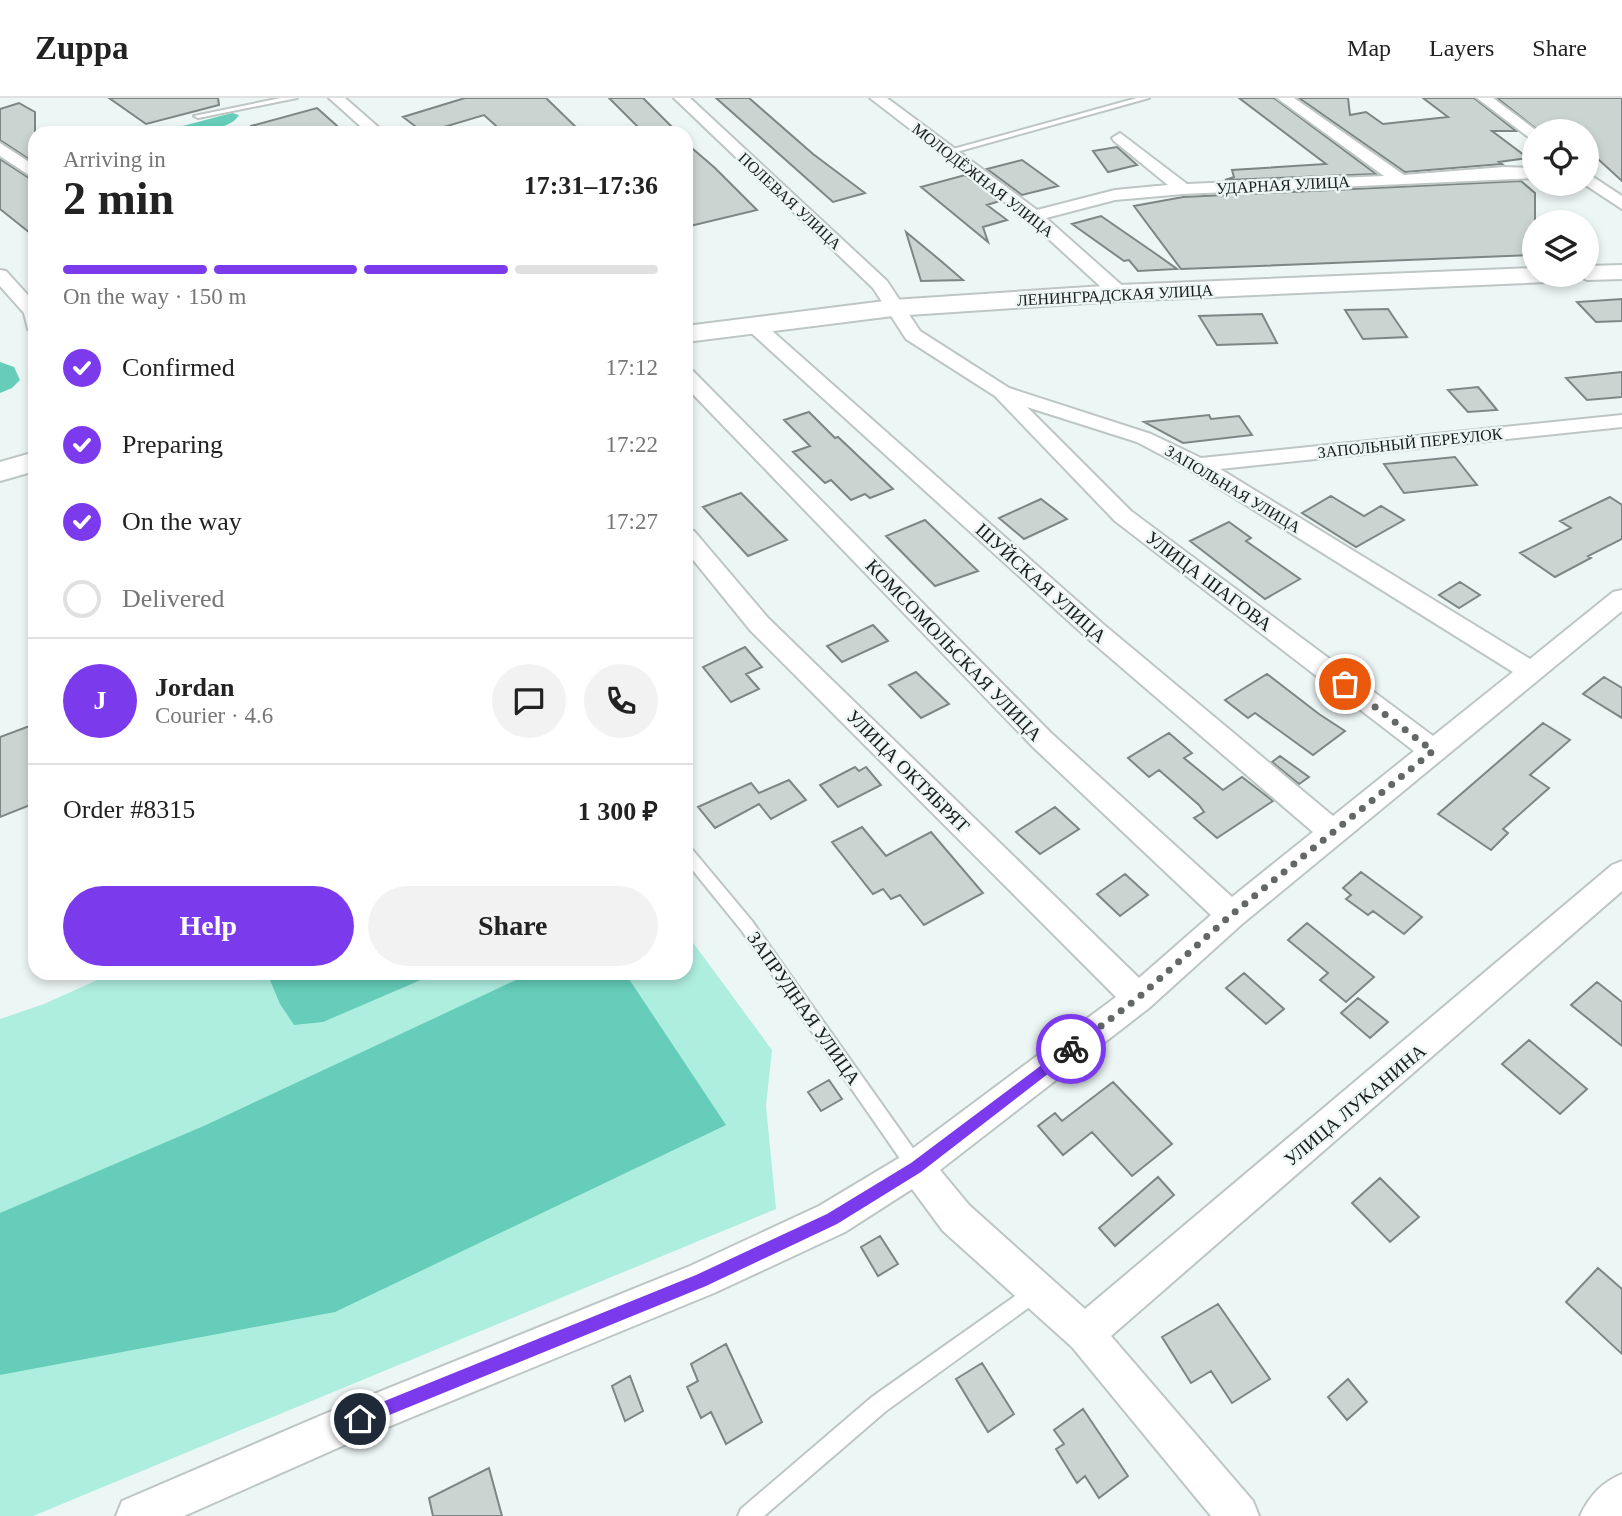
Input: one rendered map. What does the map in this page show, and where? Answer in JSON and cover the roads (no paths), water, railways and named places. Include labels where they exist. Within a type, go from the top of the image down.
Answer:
[{"type":"street","points":[[336,98],[369,126]]},
{"type":"street","name":"ПОЛЕВАЯ УЛИЦА","points":[[681,98],[881,285],[893,308]]},
{"type":"street","name":"МОЛОДЁЖНАЯ УЛИЦА","points":[[877,98],[1034,216],[1119,293]]},
{"type":"street","points":[[1284,98],[1401,180]]},
{"type":"street","points":[[1484,98],[1522,127]]},
{"type":"street","points":[[1121,138],[1183,190]]},
{"type":"street","points":[[0,148],[28,169]]},
{"type":"street","name":"УДАРНАЯ УЛИЦА","points":[[1034,216],[1115,195],[1522,173]]},
{"type":"street","points":[[1599,187],[1622,204]]},
{"type":"street","points":[[1599,273],[1622,272]]},
{"type":"street","points":[[0,275],[28,306]]},
{"type":"street","name":"ЛЕНИНГРАДСКАЯ УЛИЦА","points":[[693,333],[893,308],[1119,293],[1522,276]]},
{"type":"street","name":"ЗАПОЛЬНАЯ УЛИЦА","points":[[893,308],[913,335],[1002,392],[1144,438],[1198,465],[1531,671]]},
{"type":"street","name":"ШУЙСКАЯ УЛИЦА","points":[[755,326],[1094,630],[1334,832]]},
{"type":"street","name":"КОМСОМОЛЬСКАЯ УЛИЦА","points":[[693,382],[1050,749],[1231,915]]},
{"type":"street","name":"УЛИЦА ШАГОВА","points":[[1002,392],[1123,516],[1433,751]]},
{"type":"street","name":"ЗАПОЛЬНЫЙ ПЕРЕУЛОК","points":[[1198,465],[1622,421]]},
{"type":"street","points":[[0,471],[28,463]]},
{"type":"street","name":"УЛИЦА ОКТЯБРЯТ","points":[[693,545],[758,624],[1138,998]]},
{"type":"street","points":[[137,1516],[336,1429],[701,1280],[832,1219],[916,1167],[1138,998],[1231,915],[1622,598]]},
{"type":"street","name":"УЛИЦА ЛУКАНИНА","points":[[1085,1334],[1622,873]]},
{"type":"street","points":[[916,1167],[956,1217],[1085,1334],[1238,1516]]},
{"type":"street","points":[[1601,1516],[1622,1494]]},
{"type":"lane","points":[[198,116],[293,98]]},
{"type":"lane","points":[[946,152],[1145,98]]},
{"type":"lane","name":"ЗАПРУДНАЯ УЛИЦА","points":[[693,860],[747,926],[916,1167]]},
{"type":"lane","points":[[748,1516],[879,1404],[1035,1291]]}]
